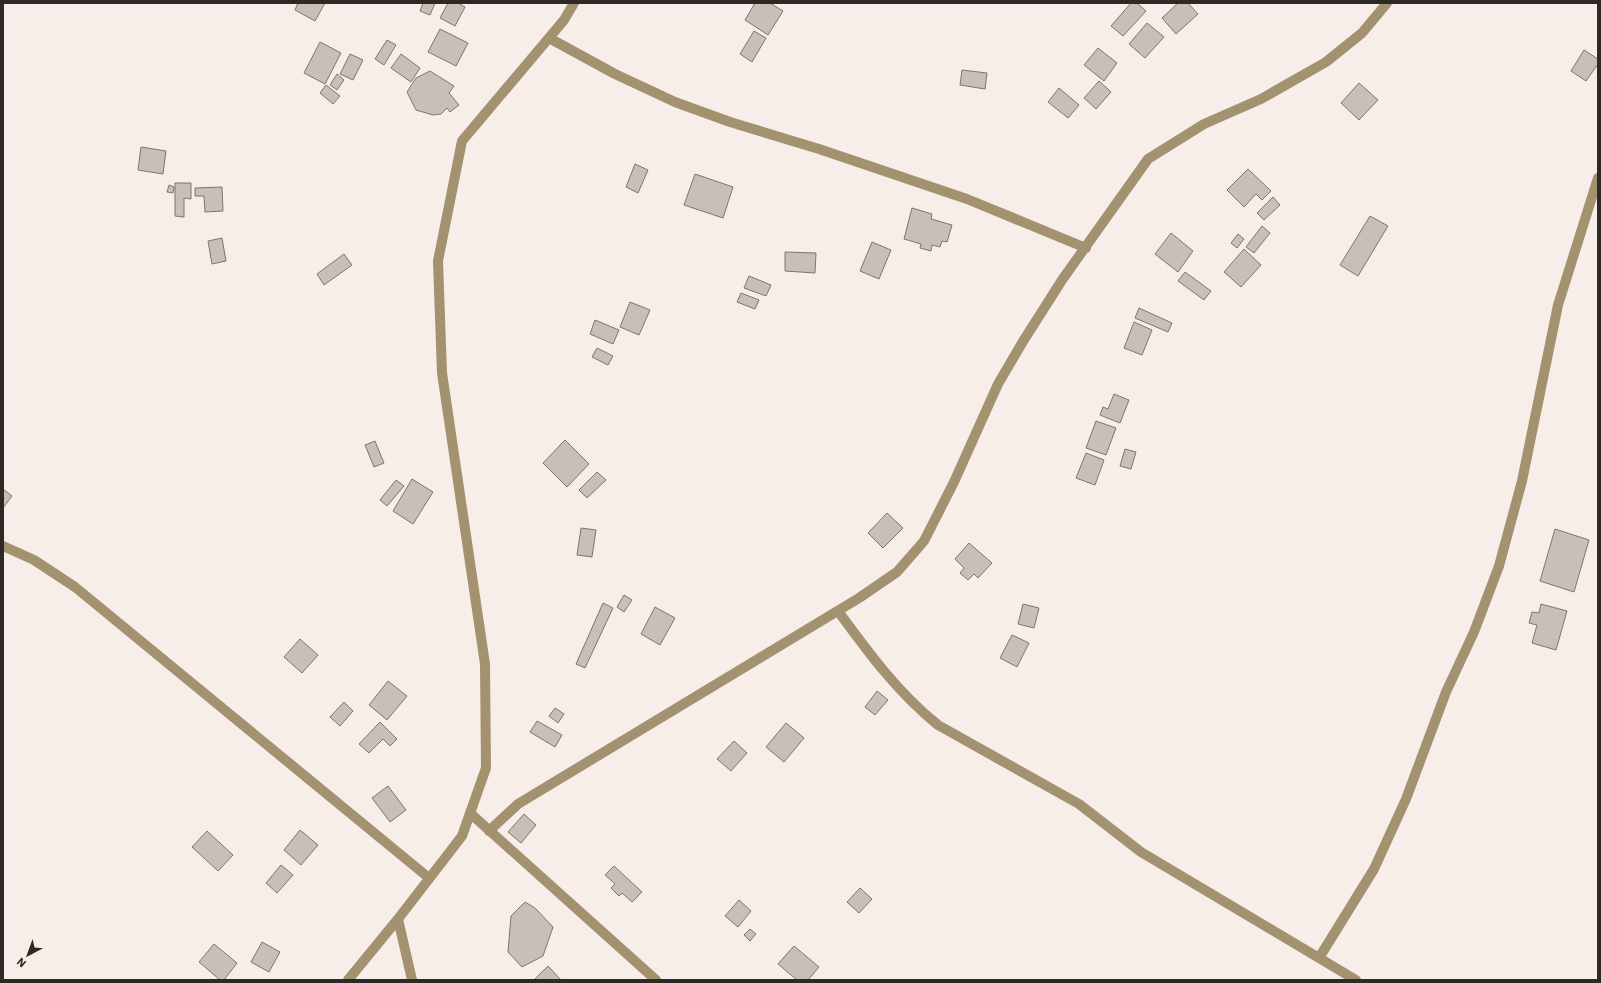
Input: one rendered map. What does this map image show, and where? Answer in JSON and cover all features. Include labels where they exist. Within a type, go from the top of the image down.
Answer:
[{"type":"street","points":[[348,980],[398,919],[462,836],[486,768],[485,664],[442,373],[438,261],[462,141],[564,20],[574,3]]},
{"type":"street","points":[[489,831],[518,804],[838,611],[897,572],[924,541],[954,482],[998,384],[1022,343],[1062,280],[1148,159],[1204,124],[1261,99],[1326,62],[1362,33],[1387,3]]},
{"type":"street","points":[[549,38],[615,74],[676,102],[730,122],[819,149],[967,199],[1086,248]]},
{"type":"street","points":[[1319,958],[1377,862],[1406,799],[1446,692],[1474,632],[1499,566],[1522,482],[1558,305],[1598,178]]},
{"type":"street","points":[[3,546],[34,560],[75,587],[429,878]]},
{"type":"street","points":[[838,611],[887,676],[918,709],[938,725],[1079,804],[1141,852],[1356,980]]},
{"type":"street","points":[[470,813],[656,980]]},
{"type":"street","points":[[398,919],[412,980]]},
{"type":"building","points":[[298,3],[325,3],[315,21],[295,10]]},
{"type":"building","points":[[423,3],[435,3],[430,15],[420,11]]},
{"type":"building","points":[[448,3],[458,3],[465,7],[455,26],[440,18]]},
{"type":"building","points":[[755,3],[770,3],[783,11],[768,35],[745,20]]},
{"type":"building","points":[[1131,3],[1137,3],[1146,11],[1123,36],[1111,26]]},
{"type":"building","points":[[1178,3],[1188,3],[1198,14],[1176,34],[1162,18]]},
{"type":"building","points":[[1147,23],[1164,37],[1145,58],[1129,44]]},
{"type":"building","points":[[440,29],[468,43],[456,66],[428,52]]},
{"type":"building","points":[[754,31],[766,38],[752,62],[740,54]]},
{"type":"building","points":[[387,40],[396,45],[384,65],[375,59]]},
{"type":"building","points":[[320,42],[341,53],[325,84],[304,73]]},
{"type":"building","points":[[1098,48],[1117,63],[1104,81],[1084,65]]},
{"type":"building","points":[[1584,50],[1598,59],[1598,64],[1586,81],[1571,71]]},
{"type":"building","points":[[350,54],[363,60],[353,80],[340,74]]},
{"type":"building","points":[[401,54],[420,68],[411,82],[391,68]]},
{"type":"building","points":[[962,70],[987,73],[985,89],[960,85]]},
{"type":"building","points":[[430,71],[454,86],[449,93],[459,105],[450,112],[447,108],[441,114],[433,115],[416,110],[407,92],[416,78]]},
{"type":"building","points":[[337,74],[344,80],[337,90],[330,85]]},
{"type":"building","points":[[1099,81],[1111,92],[1096,109],[1084,98]]},
{"type":"building","points":[[1359,83],[1378,100],[1359,120],[1341,103]]},
{"type":"building","points":[[326,85],[340,96],[333,104],[320,93]]},
{"type":"building","points":[[1059,88],[1079,105],[1068,118],[1048,102]]},
{"type":"building","points":[[141,147],[166,151],[163,174],[138,170]]},
{"type":"building","points":[[635,164],[648,170],[638,193],[626,187]]},
{"type":"building","points":[[1248,169],[1271,191],[1262,200],[1256,194],[1244,207],[1227,190]]},
{"type":"building","points":[[695,174],[733,187],[723,218],[684,205]]},
{"type":"building","points":[[175,183],[191,183],[191,199],[184,198],[184,217],[175,216]]},
{"type":"building","points":[[169,185],[174,187],[173,193],[167,192]]},
{"type":"building","points":[[222,187],[223,211],[205,212],[204,196],[195,196],[195,188]]},
{"type":"building","points":[[1273,197],[1280,205],[1264,220],[1257,213]]},
{"type":"building","points":[[912,208],[932,214],[931,219],[952,225],[947,242],[942,241],[940,247],[932,245],[931,251],[920,248],[921,244],[904,239]]},
{"type":"building","points":[[1370,216],[1388,226],[1358,276],[1340,265]]},
{"type":"building","points":[[1262,226],[1270,233],[1254,253],[1246,247]]},
{"type":"building","points":[[1171,233],[1193,251],[1178,272],[1155,254]]},
{"type":"building","points":[[1238,234],[1244,239],[1237,248],[1231,243]]},
{"type":"building","points":[[222,238],[226,261],[212,264],[208,241]]},
{"type":"building","points":[[872,242],[891,250],[879,279],[860,271]]},
{"type":"building","points":[[1244,249],[1261,265],[1241,287],[1224,272]]},
{"type":"building","points":[[785,252],[816,253],[815,273],[785,271]]},
{"type":"building","points":[[344,254],[352,265],[324,285],[317,274]]},
{"type":"building","points":[[1185,272],[1211,291],[1204,300],[1178,281]]},
{"type":"building","points":[[749,276],[771,285],[766,296],[744,288]]},
{"type":"building","points":[[741,293],[759,300],[755,309],[737,302]]},
{"type":"building","points":[[630,302],[650,310],[639,335],[620,327]]},
{"type":"building","points":[[1139,308],[1172,323],[1168,332],[1135,318]]},
{"type":"building","points":[[595,320],[619,330],[613,344],[590,334]]},
{"type":"building","points":[[1134,322],[1152,330],[1142,355],[1124,348]]},
{"type":"building","points":[[597,348],[613,356],[608,365],[592,357]]},
{"type":"building","points":[[1114,394],[1129,400],[1120,423],[1100,415],[1103,407],[1108,409]]},
{"type":"building","points":[[1096,421],[1116,428],[1106,455],[1086,448]]},
{"type":"building","points":[[565,440],[589,464],[567,487],[543,463]]},
{"type":"building","points":[[375,441],[384,463],[374,467],[365,445]]},
{"type":"building","points":[[1125,449],[1136,452],[1131,469],[1120,466]]},
{"type":"building","points":[[1086,453],[1104,460],[1095,485],[1076,478]]},
{"type":"building","points":[[597,472],[606,480],[587,498],[579,490]]},
{"type":"building","points":[[412,479],[433,492],[413,524],[393,511]]},
{"type":"building","points":[[396,480],[404,486],[387,506],[380,500]]},
{"type":"building","points":[[3,489],[12,496],[3,508]]},
{"type":"building","points":[[887,513],[903,528],[883,548],[868,533]]},
{"type":"building","points":[[581,528],[596,530],[592,557],[577,555]]},
{"type":"building","points":[[1555,529],[1589,540],[1574,592],[1540,581]]},
{"type":"building","points":[[969,543],[992,563],[978,578],[974,574],[968,580],[960,573],[964,568],[955,559]]},
{"type":"building","points":[[624,595],[632,600],[624,612],[617,607]]},
{"type":"building","points":[[603,603],[613,608],[585,668],[576,664]]},
{"type":"building","points":[[1023,604],[1039,608],[1034,628],[1018,624]]},
{"type":"building","points":[[1541,604],[1567,611],[1556,650],[1532,643],[1537,625],[1529,623],[1532,612],[1539,613]]},
{"type":"building","points":[[655,607],[675,618],[660,645],[641,634]]},
{"type":"building","points":[[1012,635],[1029,643],[1017,667],[1000,658]]},
{"type":"building","points":[[300,639],[318,655],[302,673],[284,657]]},
{"type":"building","points":[[388,681],[407,696],[387,720],[369,705]]},
{"type":"building","points":[[877,691],[888,700],[875,715],[865,707]]},
{"type":"building","points":[[344,702],[353,711],[340,726],[330,717]]},
{"type":"building","points":[[555,708],[564,714],[558,723],[549,716]]},
{"type":"building","points":[[537,721],[562,735],[555,747],[530,732]]},
{"type":"building","points":[[380,722],[397,739],[390,746],[383,739],[369,753],[359,744]]},
{"type":"building","points":[[786,723],[804,738],[784,762],[766,747]]},
{"type":"building","points":[[734,741],[747,753],[731,771],[717,759]]},
{"type":"building","points":[[388,786],[406,810],[390,822],[372,798]]},
{"type":"building","points":[[524,814],[536,825],[521,843],[508,832]]},
{"type":"building","points":[[300,830],[318,845],[301,865],[284,850]]},
{"type":"building","points":[[207,831],[233,855],[218,871],[192,847]]},
{"type":"building","points":[[281,865],[293,875],[277,893],[266,883]]},
{"type":"building","points":[[614,866],[642,892],[632,902],[622,893],[619,896],[611,888],[615,884],[605,875]]},
{"type":"building","points":[[860,888],[872,899],[859,913],[847,902]]},
{"type":"building","points":[[739,900],[751,911],[738,927],[725,916]]},
{"type":"building","points":[[525,902],[535,908],[553,927],[543,956],[522,967],[508,952],[511,916]]},
{"type":"building","points":[[750,929],[756,934],[750,941],[744,935]]},
{"type":"building","points":[[262,942],[280,952],[269,972],[251,962]]},
{"type":"building","points":[[214,944],[237,963],[224,980],[220,980],[199,962]]},
{"type":"building","points":[[794,946],[819,967],[808,980],[797,980],[778,964]]},
{"type":"building","points":[[548,966],[561,980],[534,980]]}]
